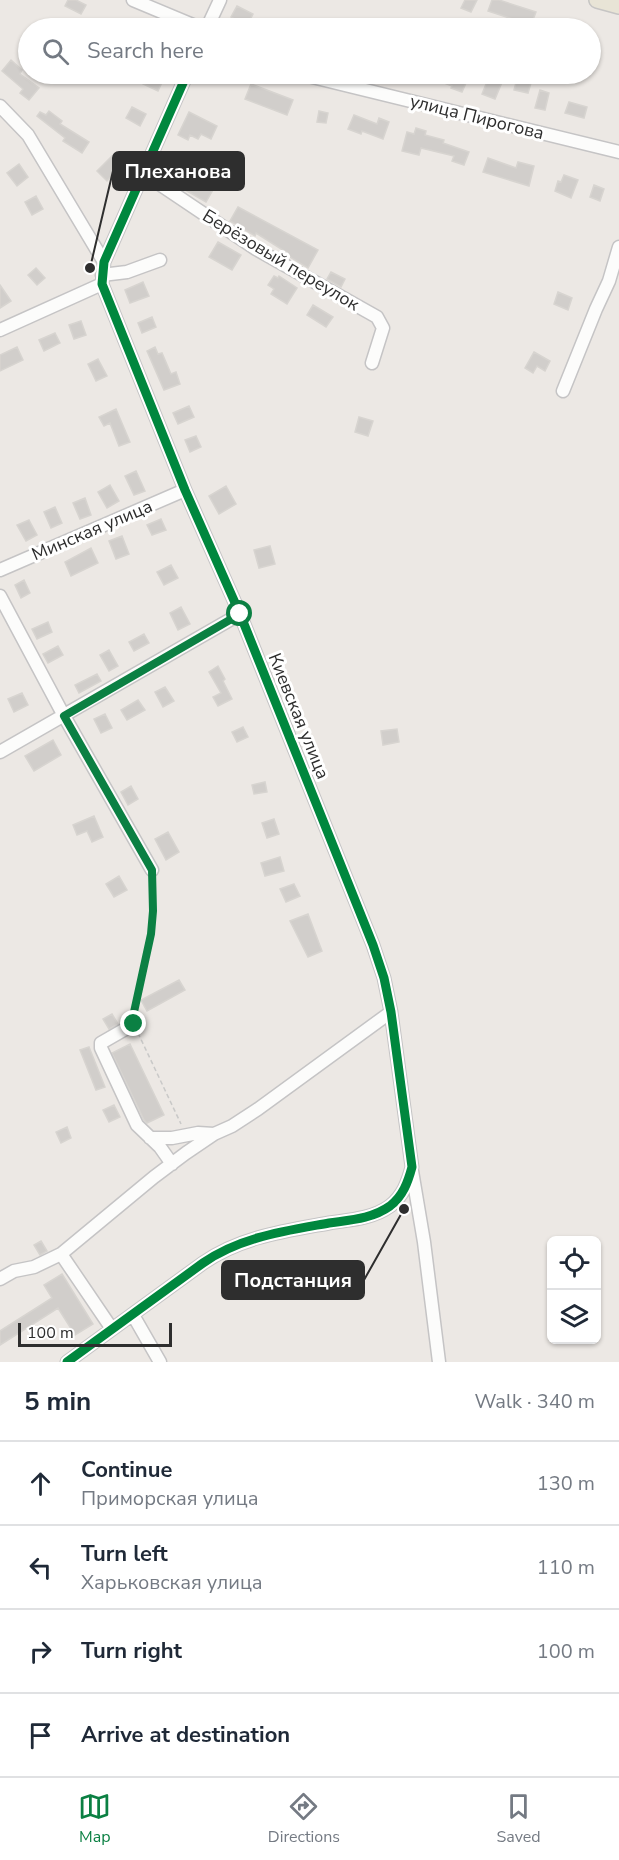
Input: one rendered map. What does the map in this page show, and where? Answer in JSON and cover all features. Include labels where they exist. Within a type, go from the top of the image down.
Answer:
[{"type":"main road","points":[[597,0],[619,6]]},
{"type":"street","points":[[133,0],[176,18]]},
{"type":"street","points":[[212,18],[220,0]]},
{"type":"street","points":[[102,280],[104,262],[183,84]]},
{"type":"street","name":"улица Пирогова","points":[[341,84],[619,152]]},
{"type":"street","points":[[0,106],[28,135],[104,262]]},
{"type":"street","name":"Берёзовый переулок","points":[[144,173],[256,249],[377,317],[383,328],[372,363]]},
{"type":"street","points":[[563,391],[609,281],[619,247]]},
{"type":"street","points":[[0,330],[102,280],[160,260]]},
{"type":"street","name":"Киевская улица","points":[[102,280],[185,490],[240,614],[373,945],[384,978],[391,1012],[411,1167],[409,1180],[400,1196],[390,1205],[367,1217],[278,1232],[237,1244],[211,1257],[133,1315]]},
{"type":"street","name":"Минская улица","points":[[0,570],[185,490]]},
{"type":"street","points":[[0,596],[64,716],[152,870]]},
{"type":"street","points":[[0,752],[240,614]]},
{"type":"street","points":[[0,1279],[61,1254],[172,1164],[214,1134],[232,1126],[258,1109],[391,1012]]},
{"type":"street","points":[[134,1024],[105,1039],[100,1048],[137,1125],[160,1147],[172,1164]]},
{"type":"street","points":[[150,1138],[198,1133],[214,1134]]},
{"type":"street","points":[[411,1167],[424,1242],[439,1362]]},
{"type":"street","points":[[61,1254],[112,1329]]},
{"type":"street","points":[[67,1362],[133,1315],[160,1362]]},
{"type":"path","points":[[152,870],[151,934],[134,1012],[134,1024],[186,1136]]},
{"type":"building","points":[[68,0],[76,0],[86,5],[81,14],[65,6]]},
{"type":"building","points":[[465,0],[477,0],[471,12],[461,8]]},
{"type":"building","points":[[492,0],[499,0],[536,12],[534,18],[510,18],[488,11]]},
{"type":"building","points":[[237,6],[253,14],[251,18],[231,17]]},
{"type":"building","points":[[11,60],[18,66],[18,84],[34,84],[39,88],[29,100],[20,93],[23,89],[2,71]]},
{"type":"building","points":[[143,84],[161,84],[158,91]]},
{"type":"building","points":[[251,84],[293,100],[287,115],[245,99]]},
{"type":"building","points":[[447,84],[466,84],[462,92],[451,88],[452,86]]},
{"type":"building","points":[[486,84],[501,84],[495,99],[482,94]]},
{"type":"building","points":[[516,84],[531,84],[528,93],[514,90]]},
{"type":"building","points":[[540,90],[549,93],[545,110],[535,108]]},
{"type":"building","points":[[569,102],[587,107],[584,118],[565,113]]},
{"type":"building","points":[[132,107],[146,114],[140,126],[126,118]]},
{"type":"building","points":[[49,111],[62,121],[60,124],[89,142],[82,153],[63,141],[65,138],[37,116],[40,112],[46,115]]},
{"type":"building","points":[[319,111],[328,113],[326,123],[317,122]]},
{"type":"building","points":[[189,112],[217,126],[211,139],[201,134],[198,139],[190,135],[188,140],[178,135]]},
{"type":"building","points":[[354,115],[377,124],[379,118],[389,122],[383,139],[362,131],[361,134],[348,129]]},
{"type":"building","points":[[416,128],[426,131],[425,135],[444,140],[443,143],[469,152],[464,165],[452,161],[454,156],[421,148],[419,155],[402,151],[407,132],[414,134]]},
{"type":"building","points":[[112,156],[122,165],[107,181],[97,171]]},
{"type":"building","points":[[488,158],[516,168],[518,162],[534,166],[529,186],[483,172]]},
{"type":"building","points":[[19,164],[28,177],[17,186],[7,173]]},
{"type":"building","points":[[190,171],[205,179],[207,175],[218,181],[206,202],[180,187]]},
{"type":"building","points":[[564,175],[578,180],[571,198],[555,191],[558,181],[561,182]]},
{"type":"building","points":[[594,185],[604,189],[600,201],[590,197]]},
{"type":"building","points":[[36,196],[43,209],[32,215],[25,202]]},
{"type":"building","points":[[238,207],[318,250],[308,268],[256,233],[255,236],[230,221]]},
{"type":"building","points":[[218,242],[241,255],[232,270],[209,257]]},
{"type":"building","points":[[36,268],[45,278],[37,285],[28,275]]},
{"type":"building","points":[[331,272],[345,279],[341,287],[327,279]]},
{"type":"building","points":[[274,276],[278,278],[279,276],[297,288],[287,304],[271,294],[274,289],[268,285]]},
{"type":"building","points":[[143,282],[149,296],[130,303],[125,290]]},
{"type":"building","points":[[0,285],[11,301],[0,308]]},
{"type":"building","points":[[558,292],[572,298],[568,310],[554,304]]},
{"type":"building","points":[[313,305],[333,317],[326,327],[307,315]]},
{"type":"building","points":[[152,317],[156,327],[142,333],[138,323]]},
{"type":"building","points":[[81,321],[86,335],[74,339],[69,325]]},
{"type":"building","points":[[55,333],[60,343],[44,351],[39,340]]},
{"type":"building","points":[[17,347],[23,360],[0,371],[0,355]]},
{"type":"building","points":[[155,347],[158,354],[162,353],[171,374],[176,372],[180,384],[164,390],[147,351]]},
{"type":"building","points":[[534,352],[550,361],[545,371],[537,366],[533,373],[525,368]]},
{"type":"building","points":[[98,359],[107,376],[96,381],[88,364]]},
{"type":"building","points":[[189,406],[194,417],[178,424],[173,413]]},
{"type":"building","points":[[116,409],[130,442],[119,446],[110,423],[104,426],[99,417]]},
{"type":"building","points":[[359,417],[373,421],[368,436],[355,432]]},
{"type":"building","points":[[196,436],[201,447],[190,452],[185,440]]},
{"type":"building","points":[[136,471],[145,491],[134,495],[125,476]]},
{"type":"building","points":[[110,485],[119,501],[107,508],[98,492]]},
{"type":"building","points":[[226,486],[236,504],[219,514],[209,496]]},
{"type":"building","points":[[85,498],[91,515],[80,519],[73,503]]},
{"type":"building","points":[[55,507],[62,523],[51,528],[44,512]]},
{"type":"building","points":[[161,519],[166,530],[152,535],[147,525]]},
{"type":"building","points":[[29,520],[37,535],[26,541],[17,525]]},
{"type":"building","points":[[122,536],[129,554],[116,559],[109,541]]},
{"type":"building","points":[[270,546],[275,564],[259,568],[254,550]]},
{"type":"building","points":[[91,548],[98,563],[71,576],[65,562]]},
{"type":"building","points":[[171,565],[178,578],[164,585],[157,572]]},
{"type":"building","points":[[24,580],[30,593],[21,598],[15,585]]},
{"type":"building","points":[[181,607],[190,624],[178,630],[170,613]]},
{"type":"building","points":[[48,622],[52,632],[37,639],[32,629]]},
{"type":"building","points":[[144,634],[149,643],[134,651],[129,642]]},
{"type":"building","points":[[58,646],[63,655],[48,663],[43,654]]},
{"type":"building","points":[[109,650],[118,666],[109,671],[100,655]]},
{"type":"building","points":[[218,666],[232,699],[218,706],[213,697],[221,693],[209,672]]},
{"type":"building","points":[[97,674],[101,681],[79,693],[75,685]]},
{"type":"building","points":[[165,687],[174,701],[163,707],[155,692]]},
{"type":"building","points":[[22,693],[28,705],[14,712],[8,699]]},
{"type":"building","points":[[138,700],[145,710],[127,720],[121,710]]},
{"type":"building","points":[[105,714],[112,728],[101,733],[94,719]]},
{"type":"building","points":[[243,727],[248,737],[237,742],[232,732]]},
{"type":"building","points":[[397,729],[399,742],[383,745],[381,731]]},
{"type":"building","points":[[53,740],[61,755],[34,771],[25,756]]},
{"type":"building","points":[[265,782],[267,792],[254,794],[252,785]]},
{"type":"building","points":[[131,786],[138,799],[128,805],[121,792]]},
{"type":"building","points":[[94,816],[103,837],[92,842],[87,831],[77,835],[73,825]]},
{"type":"building","points":[[274,819],[279,834],[267,838],[262,823]]},
{"type":"building","points":[[168,832],[179,852],[166,860],[155,839]]},
{"type":"building","points":[[280,857],[284,871],[265,876],[261,863]]},
{"type":"building","points":[[119,876],[127,890],[114,897],[106,884]]},
{"type":"building","points":[[294,884],[300,896],[286,902],[280,889]]},
{"type":"building","points":[[308,914],[322,951],[308,957],[290,921]]},
{"type":"building","points":[[179,980],[185,990],[147,1011],[141,1000]]},
{"type":"building","points":[[112,1014],[118,1024],[109,1029],[103,1019]]},
{"type":"building","points":[[130,1044],[164,1115],[147,1123],[112,1053]]},
{"type":"building","points":[[89,1047],[105,1087],[96,1090],[80,1050]]},
{"type":"building","points":[[114,1105],[120,1117],[109,1122],[103,1110]]},
{"type":"building","points":[[67,1127],[71,1138],[61,1143],[56,1132]]},
{"type":"building","points":[[41,1241],[47,1251],[40,1255],[34,1245]]},
{"type":"building","points":[[62,1274],[93,1324],[75,1335],[58,1308],[0,1345],[0,1331],[52,1298],[44,1285]]},
{"type":"cycle path","points":[[67,1362],[217,1254],[263,1236],[376,1214],[395,1202],[402,1193],[412,1167],[391,1012],[384,978],[373,945],[240,614],[185,490],[102,284],[104,262],[183,84]]},
{"type":"place","name":"Плеханова","points":[[90,268]]},
{"type":"place","name":"Подстанция","points":[[404,1209]]},
{"type":"route","points":[[134,1024],[134,1012],[151,934],[152,870],[64,716],[240,614]]}]
